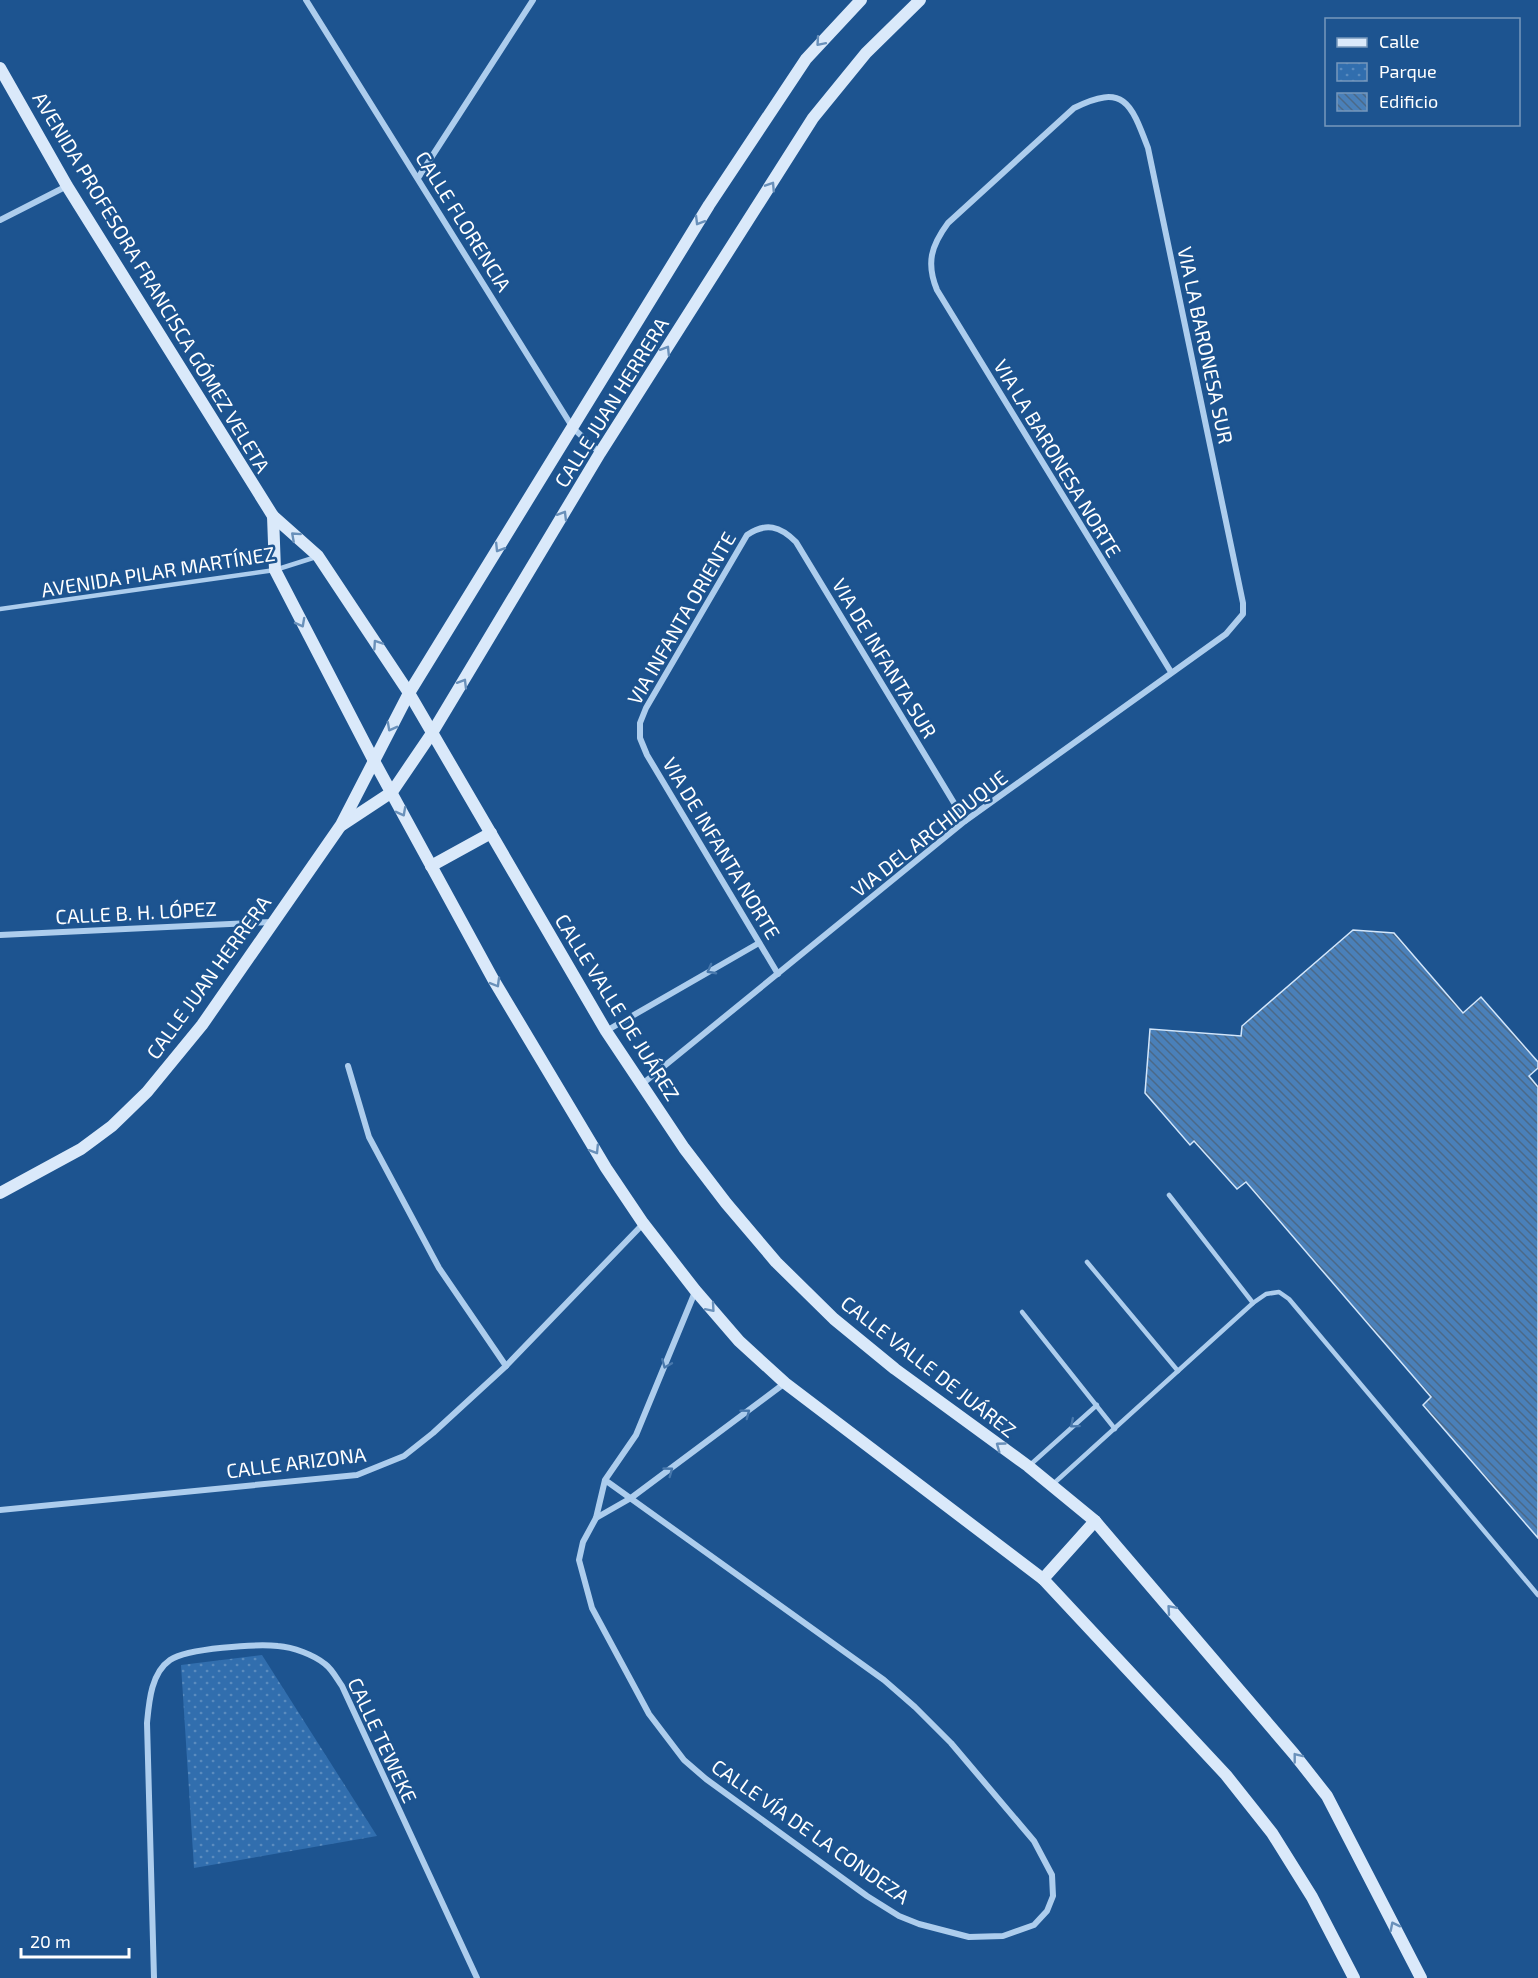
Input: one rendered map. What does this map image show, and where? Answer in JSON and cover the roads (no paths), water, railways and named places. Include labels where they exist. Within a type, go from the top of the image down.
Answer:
[{"type":"street","name":"CALLE FLORENCIA","points":[[306,0],[573,428],[600,453]]},
{"type":"street","points":[[418,178],[532,0]]},
{"type":"street","name":"CALLE JUAN HERRERA","points":[[0,1193],[81,1149],[112,1126],[147,1092],[202,1025],[340,825],[409,693],[709,205],[780,94],[806,59],[861,0]]},
{"type":"street","name":"CALLE JUAN HERRERA","points":[[340,825],[392,792],[432,733],[600,453],[813,118],[866,53],[920,0]]},
{"type":"street","name":"AVENIDA PROFESORA FRANCISCA GÓMEZ VELETA","points":[[0,69],[67,186],[273,516],[318,556],[409,693]]},
{"type":"street","name":"VIA LA BARONESA NORTE","points":[[1112,95],[1095,98],[1074,108],[1058,121],[948,223],[937,238],[929,256],[931,274],[937,290],[1171,672]]},
{"type":"street","name":"VIA LA BARONESA SUR","points":[[1112,95],[1129,106],[1148,148],[1241,592],[1243,614]]},
{"type":"street","points":[[0,220],[67,186]]},
{"type":"street","name":"AVENIDA PROFESORA FRANCISCA GÓMEZ VELETA","points":[[273,516],[275,570],[374,761]]},
{"type":"street","name":"VIA INFANTA ORIENTE","points":[[640,738],[640,723],[646,708],[741,544],[747,535],[765,526]]},
{"type":"street","name":"VIA DE INFANTA SUR","points":[[765,526],[784,531],[796,542],[965,821]]},
{"type":"street","name":"VIA DEL ARCHIDUQUE","points":[[641,1085],[965,821],[1226,634],[1243,614]]},
{"type":"street","name":"CALLE VALLE DE JUÁREZ","points":[[409,693],[606,1031],[641,1085],[726,1203],[800,1286],[834,1319],[895,1369],[1028,1466],[1095,1521],[1294,1754],[1327,1796],[1421,1978]]},
{"type":"street","name":"VIA DE INFANTA NORTE","points":[[640,738],[656,771],[778,974]]},
{"type":"street","points":[[374,761],[493,980],[565,1100],[643,1223],[695,1290],[740,1341],[785,1383],[1043,1579],[1226,1775],[1272,1833],[1312,1897],[1354,1978]]},
{"type":"street","points":[[431,866],[491,833]]},
{"type":"street","name":"CALLE B. H. LÓPEZ","points":[[0,935],[274,922]]},
{"type":"street","points":[[606,1031],[759,942]]},
{"type":"street","points":[[348,1066],[369,1137],[439,1268],[506,1366]]},
{"type":"street","name":"CALLE ARIZONA","points":[[0,1510],[357,1475],[404,1456],[434,1433],[506,1366],[643,1223]]},
{"type":"street","name":"CALLE VÍA DE LA CONDEZA","points":[[605,1480],[765,1597],[884,1680],[951,1743],[1034,1841],[1052,1875],[1053,1896],[1047,1911],[1034,1925],[1003,1936],[969,1937],[939,1930],[899,1916],[706,1779],[684,1760],[649,1714],[592,1608],[579,1560],[583,1542],[596,1518],[605,1480],[636,1435],[695,1290]]},
{"type":"street","points":[[596,1518],[631,1498],[785,1383]]},
{"type":"street","points":[[1043,1579],[1095,1521]]},
{"type":"street","name":"CALLE TEWEKE","points":[[154,1978],[147,1734],[149,1696],[159,1672],[169,1660],[184,1653],[200,1650],[279,1646],[303,1653],[326,1664],[342,1686],[477,1978]]},
{"type":"lane","name":"AVENIDA PILAR MARTÍNEZ","points":[[0,609],[275,570],[318,556]]},
{"type":"lane","points":[[1169,1195],[1253,1303]]},
{"type":"lane","points":[[1087,1262],[1178,1371]]},
{"type":"lane","points":[[1052,1485],[1253,1303],[1266,1294],[1279,1292],[1289,1299],[1538,1595]]},
{"type":"lane","points":[[1022,1312],[1115,1429]]},
{"type":"lane","points":[[1028,1466],[1097,1405]]}]
